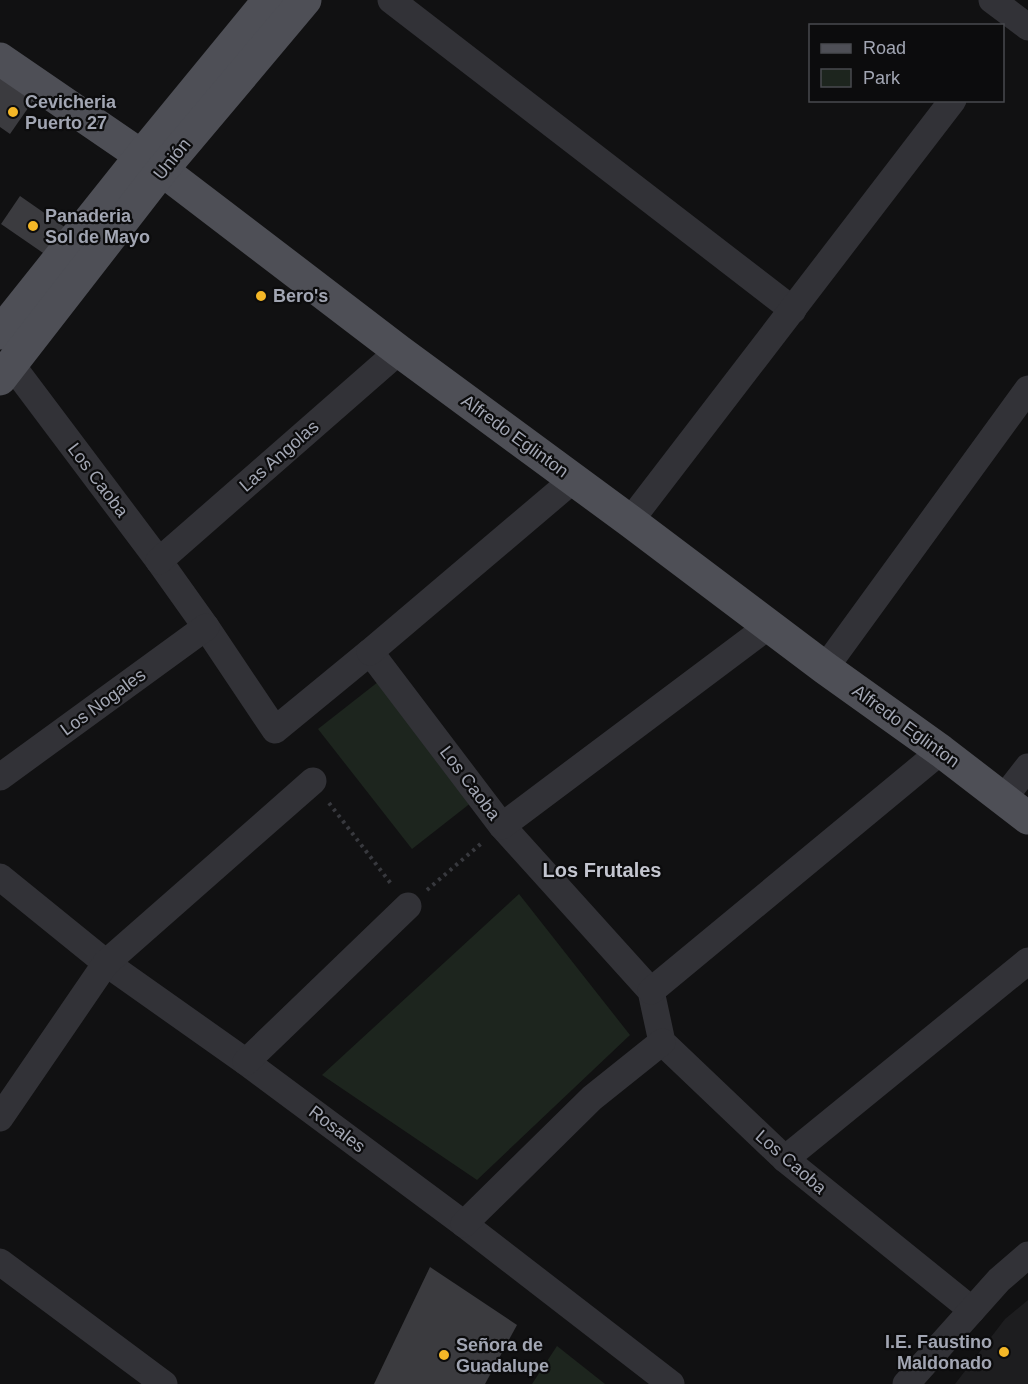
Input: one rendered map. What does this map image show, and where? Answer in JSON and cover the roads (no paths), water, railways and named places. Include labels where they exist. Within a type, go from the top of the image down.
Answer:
[{"type":"main road","name":"Unión","points":[[6,372],[269,0]]},
{"type":"main road","name":"Unión","points":[[0,333],[152,163],[305,0]]},
{"type":"main road","name":"Alfredo Eglinton","points":[[0,59],[152,163],[399,351],[825,668],[941,751],[1016,809]]},
{"type":"street","points":[[391,0],[793,310]]},
{"type":"street","points":[[992,0],[1016,27]]},
{"type":"street","points":[[630,521],[951,102]]},
{"type":"street","name":"Las Angolas","points":[[159,561],[399,351]]},
{"type":"street","name":"Los Caoba","points":[[6,372],[159,561],[275,730],[370,652],[502,826],[651,991],[662,1042],[785,1158],[972,1310]]},
{"type":"street","points":[[825,668],[1028,388]]},
{"type":"street","points":[[370,652],[574,479]]},
{"type":"street","points":[[502,826],[770,625]]},
{"type":"street","name":"Los Nogales","points":[[0,777],[206,627]]},
{"type":"street","points":[[651,991],[941,751]]},
{"type":"street","points":[[1016,809],[1028,767]]},
{"type":"street","points":[[0,1118],[106,963],[313,781]]},
{"type":"street","name":"Rosales","points":[[0,877],[106,963],[246,1062],[464,1224],[671,1384]]},
{"type":"street","points":[[246,1062],[408,906]]},
{"type":"street","points":[[785,1158],[1028,961]]},
{"type":"street","points":[[464,1224],[592,1098],[662,1042]]},
{"type":"street","points":[[906,1384],[999,1281],[1028,1255]]},
{"type":"street","points":[[0,1262],[164,1384]]},
{"type":"place","name":"Cevicheria Puerto 27","points":[[13,112]]},
{"type":"place","name":"Panaderia Sol de Mayo","points":[[33,226]]},
{"type":"place","name":"Bero's","points":[[261,296]]},
{"type":"place","name":"I.E. Faustino Maldonado","points":[[1004,1352]]},
{"type":"place","name":"Señora de Guadalupe","points":[[444,1355]]},
{"type":"district","name":"Los Frutales","points":[[602,870]]}]
